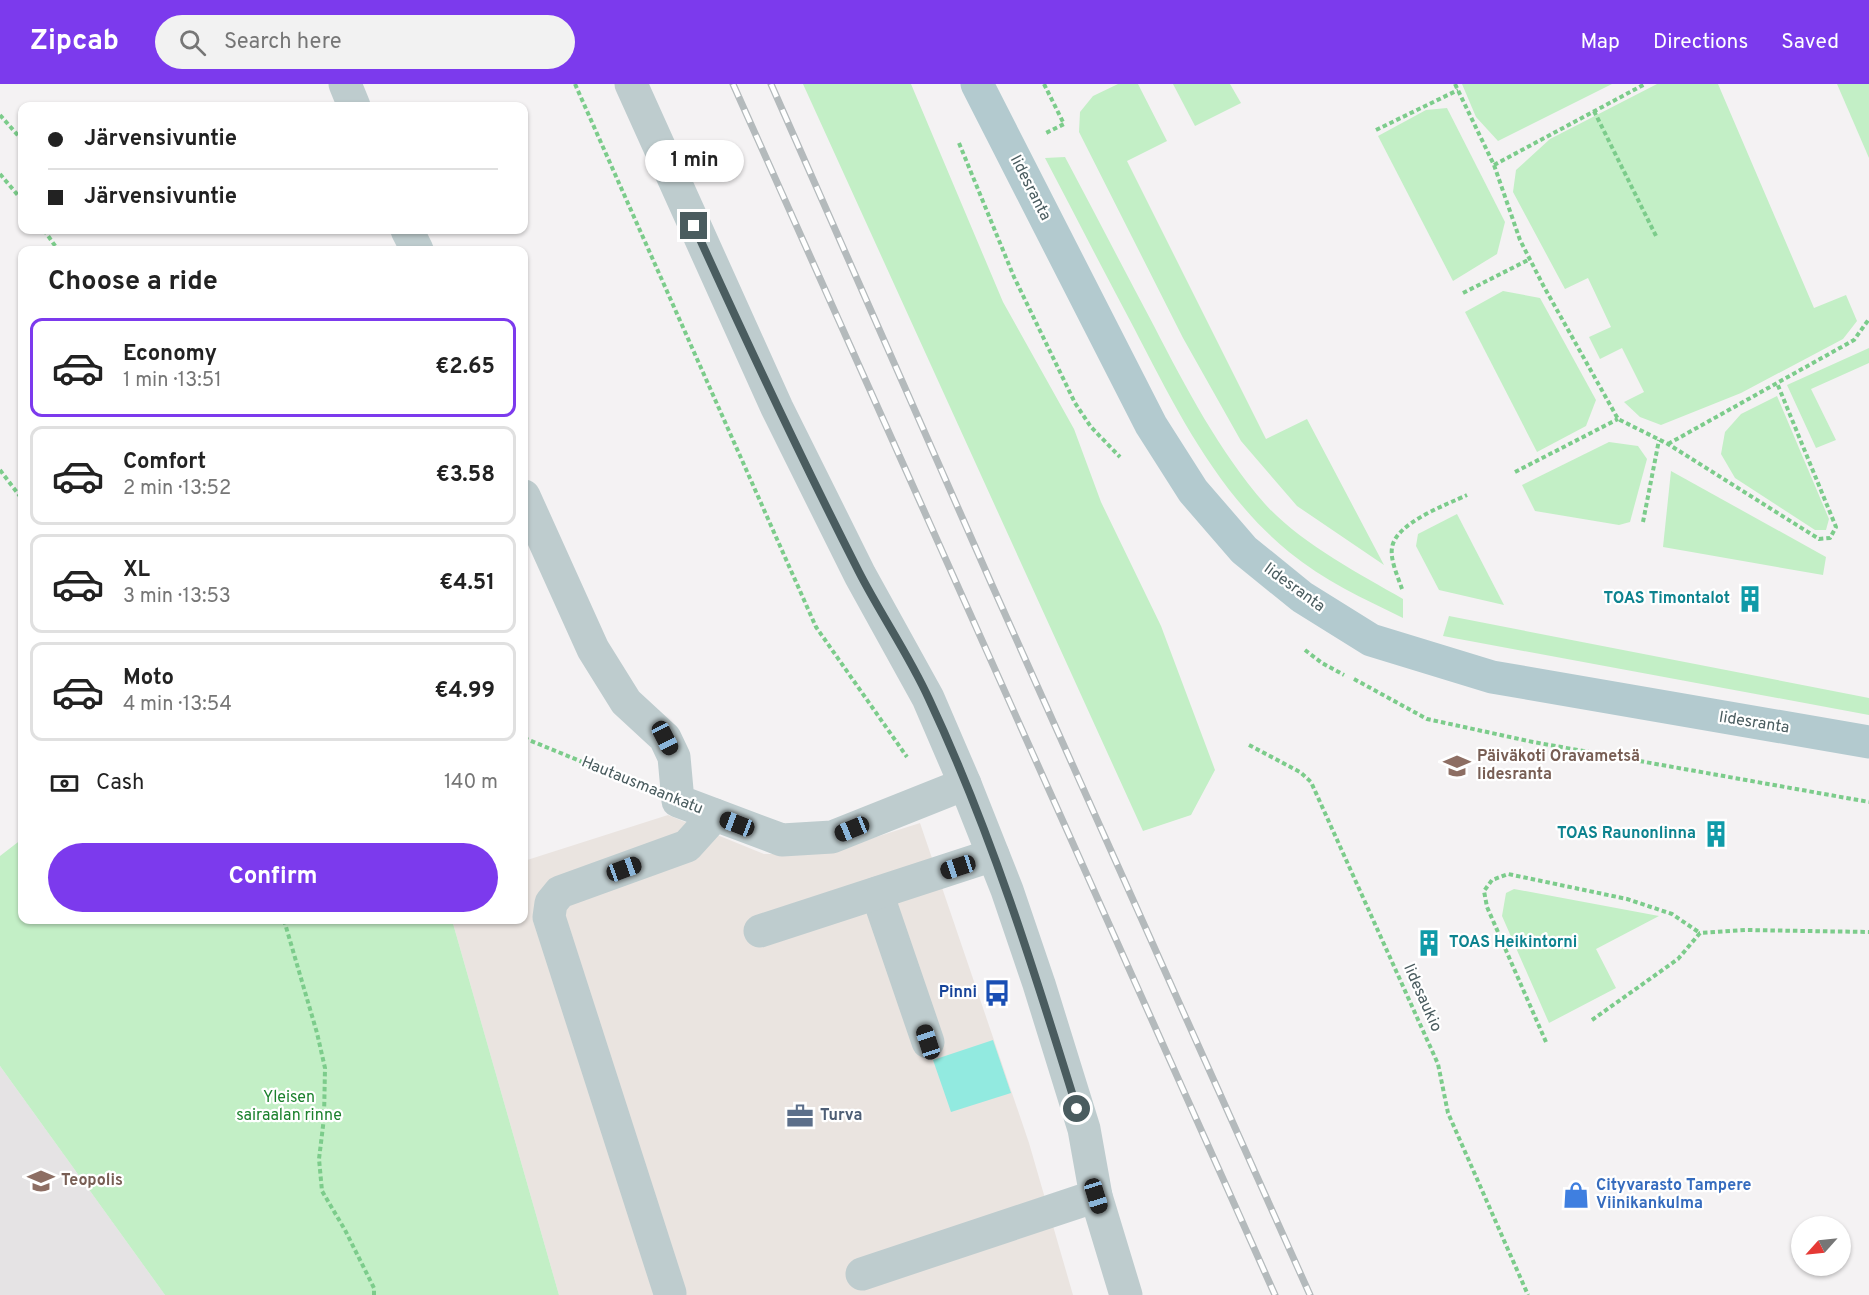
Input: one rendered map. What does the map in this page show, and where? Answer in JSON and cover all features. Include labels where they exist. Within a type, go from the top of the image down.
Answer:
[{"type":"main road","name":"Iidesranta","points":[[983,86],[1157,434],[1193,491],[1244,550],[1302,597],[1371,640],[1492,677],[1869,742]]},
{"type":"street","points":[[345,84],[352,102]]},
{"type":"street","points":[[631,84],[777,408],[860,574],[928,698],[965,784],[1039,984],[1084,1129],[1096,1196],[1126,1295]]},
{"type":"street","points":[[528,505],[593,649],[626,702],[665,738],[674,757],[678,801]]},
{"type":"street","name":"Hautausmaankatu","points":[[678,801],[782,840],[832,837],[965,784]]},
{"type":"street","points":[[670,1293],[549,917],[551,903],[560,892],[687,846],[715,815]]},
{"type":"street","points":[[760,931],[993,855]]},
{"type":"street","points":[[877,893],[928,1042]]},
{"type":"street","points":[[862,1274],[1096,1196]]},
{"type":"path","points":[[575,84],[816,627],[934,796]]},
{"type":"path","points":[[1044,84],[1064,124]]},
{"type":"path","points":[[1455,84],[1494,165],[1520,240],[1618,419],[1668,444],[1819,539],[1830,538],[1836,527],[1777,383]]},
{"type":"path","points":[[1494,165],[1645,84]]},
{"type":"path","points":[[1376,130],[1458,90]]},
{"type":"path","points":[[1594,111],[1657,238]]},
{"type":"path","points":[[0,115],[18,135]]},
{"type":"path","points":[[0,174],[18,195]]},
{"type":"path","points":[[1463,293],[1530,259]]},
{"type":"path","points":[[1668,444],[1854,340],[1869,319]]},
{"type":"path","points":[[1515,472],[1618,419]]},
{"type":"path","points":[[1643,522],[1659,440]]},
{"type":"path","points":[[0,470],[18,494]]},
{"type":"path","points":[[1402,589],[1391,548],[1395,537],[1404,527],[1467,495]]},
{"type":"path","name":"Hautausmaankatu","points":[[528,740],[678,801]]},
{"type":"path","name":"Iidesaukio","points":[[1249,746],[1300,772],[1311,782],[1438,1064],[1448,1113],[1528,1295]]},
{"type":"path","points":[[1546,1041],[1487,907],[1484,891],[1492,880],[1508,874],[1627,899],[1672,914],[1700,933],[1745,930],[1866,934],[1869,932]]},
{"type":"path","points":[[285,924],[317,1033],[324,1068],[324,1118],[319,1159],[322,1191],[345,1230],[374,1288],[374,1295]]},
{"type":"path","points":[[1592,1020],[1678,959],[1700,933]]},
{"type":"shaded area","points":[[668,815],[764,854],[823,854],[920,823],[1029,1143],[1073,1295],[559,1295],[453,924],[528,924],[528,860]]},
{"type":"shaded area","name":"Teopolis","points":[[0,1066],[165,1295],[0,1295]]},
{"type":"green space","points":[[803,84],[911,84],[1003,302],[1074,429],[1101,502],[1161,626],[1215,770],[1191,815],[1143,831]]},
{"type":"green space","points":[[1118,84],[1138,84],[1167,141],[1127,161],[1266,439],[1307,419],[1384,565],[1297,506],[1241,441],[1183,338],[1079,132],[1080,112],[1093,96]]},
{"type":"green space","points":[[1173,84],[1230,84],[1241,103],[1195,126]]},
{"type":"green space","points":[[1462,84],[1612,84],[1498,141],[1476,117]]},
{"type":"green space","points":[[1657,84],[1718,84],[1814,308],[1846,295],[1857,321],[1843,339],[1741,393],[1661,425],[1640,417],[1624,402],[1644,392],[1622,348],[1600,359],[1589,337],[1611,327],[1588,278],[1565,289],[1513,192],[1516,170],[1550,139]]},
{"type":"green space","points":[[1837,84],[1869,84],[1869,158]]},
{"type":"green space","points":[[1447,108],[1505,222],[1497,254],[1453,281],[1378,136],[1426,110]]},
{"type":"green space","points":[[1065,157],[1178,373],[1218,441],[1248,484],[1279,518],[1312,544],[1403,599],[1403,618],[1344,588],[1302,562],[1263,529],[1219,477],[1166,389],[1045,158]]},
{"type":"green space","points":[[1503,291],[1540,298],[1596,400],[1586,426],[1537,452],[1465,312]]},
{"type":"green space","points":[[1869,348],[1869,363],[1811,389],[1836,440],[1816,448],[1787,385]]},
{"type":"green space","points":[[1777,396],[1829,519],[1826,530],[1815,530],[1735,478],[1721,454],[1725,432],[1741,414]]},
{"type":"green space","points":[[1609,442],[1638,446],[1647,459],[1630,522],[1619,525],[1535,511],[1522,485]]},
{"type":"green space","points":[[1671,471],[1826,557],[1823,575],[1663,547]]},
{"type":"green space","points":[[1457,514],[1504,605],[1439,590],[1416,546],[1418,534]]},
{"type":"green space","points":[[1449,616],[1869,698],[1869,715],[1443,636]]},
{"type":"green space","name":"Yleisen sairaalan rinne","points":[[18,842],[18,924],[453,924],[559,1295],[165,1295],[0,1066],[0,856]]},
{"type":"green space","points":[[1514,889],[1659,916],[1596,949],[1616,988],[1549,1023],[1502,916],[1506,893]]},
{"type":"water","points":[[993,1040],[1011,1093],[951,1112],[933,1060]]},
{"type":"railway","points":[[733,84],[1275,1295]]},
{"type":"railway","points":[[771,84],[992,585],[1310,1295]]},
{"type":"place","name":"TOAS Timontalot","points":[[1750,599]]},
{"type":"place","name":"Päiväkoti Oravametsä Iidesranta","points":[[1457,766]]},
{"type":"place","name":"TOAS Raunonlinna","points":[[1716,834]]},
{"type":"place","name":"TOAS Heikintorni","points":[[1429,943]]},
{"type":"place","name":"Pinni","points":[[997,993]]},
{"type":"place","name":"Turva","points":[[800,1116]]},
{"type":"place","name":"Teopolis","points":[[41,1181]]},
{"type":"place","name":"Cityvarasto Tampere Viinikankulma","points":[[1576,1195]]},
{"type":"route","points":[[694,226],[777,408],[860,574],[928,698],[1007,890],[1039,984],[1077,1109]]}]
